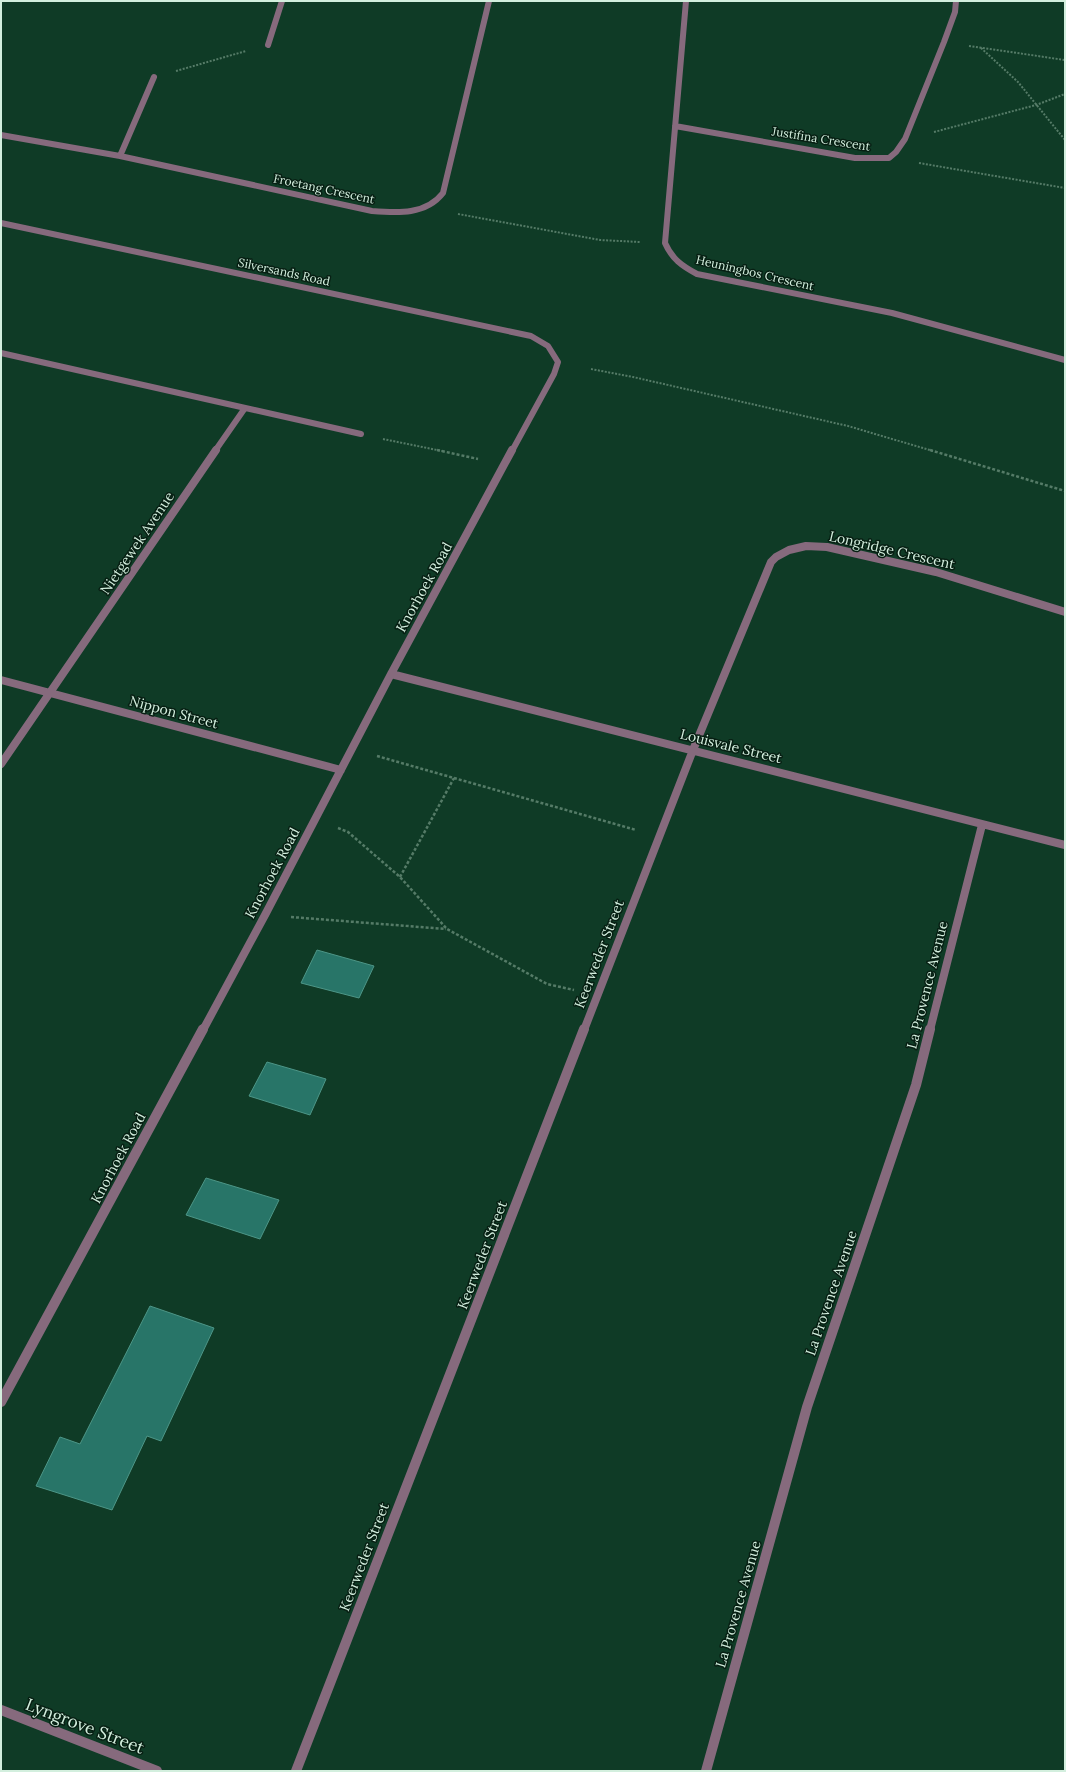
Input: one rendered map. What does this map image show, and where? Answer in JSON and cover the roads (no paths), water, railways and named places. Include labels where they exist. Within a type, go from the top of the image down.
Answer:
[{"type":"street","points":[[268,45],[282,1]]},
{"type":"street","name":"Froetang Crescent","points":[[1,135],[120,156],[372,210],[396,213],[426,207],[441,198],[446,186],[489,1]]},
{"type":"street","points":[[675,126],[686,1]]},
{"type":"street","name":"Justifina Crescent","points":[[675,126],[855,158],[888,158],[896,152],[905,139],[944,42],[955,12],[956,1]]},
{"type":"street","points":[[120,156],[154,77]]},
{"type":"street","name":"Heuningbos Crescent","points":[[675,126],[664,243],[670,256],[676,263],[697,274],[898,315],[1065,360]]},
{"type":"street","name":"Silversands Road","points":[[1,223],[532,336],[546,343],[555,354]]},
{"type":"street","points":[[1,353],[361,434]]},
{"type":"street","name":"Knorhoek Road","points":[[1,1402],[265,915],[391,674],[554,374],[558,362],[555,354]]},
{"type":"street","name":"Nietgewek Avenue","points":[[1,764],[245,408]]},
{"type":"street","name":"Longridge Crescent","points":[[693,750],[771,562],[776,557],[789,550],[806,546],[835,549],[936,572],[1065,612]]},
{"type":"street","name":"Louisvale Street","points":[[391,674],[1065,845]]},
{"type":"street","name":"Nippon Street","points":[[1,680],[341,770]]},
{"type":"street","name":"Keerweder Street","points":[[296,1771],[693,750]]},
{"type":"street","name":"La Provence Avenue","points":[[706,1771],[807,1407],[916,1085],[982,825]]},
{"type":"street","name":"Lyngrove Street","points":[[1,1710],[157,1771]]}]
